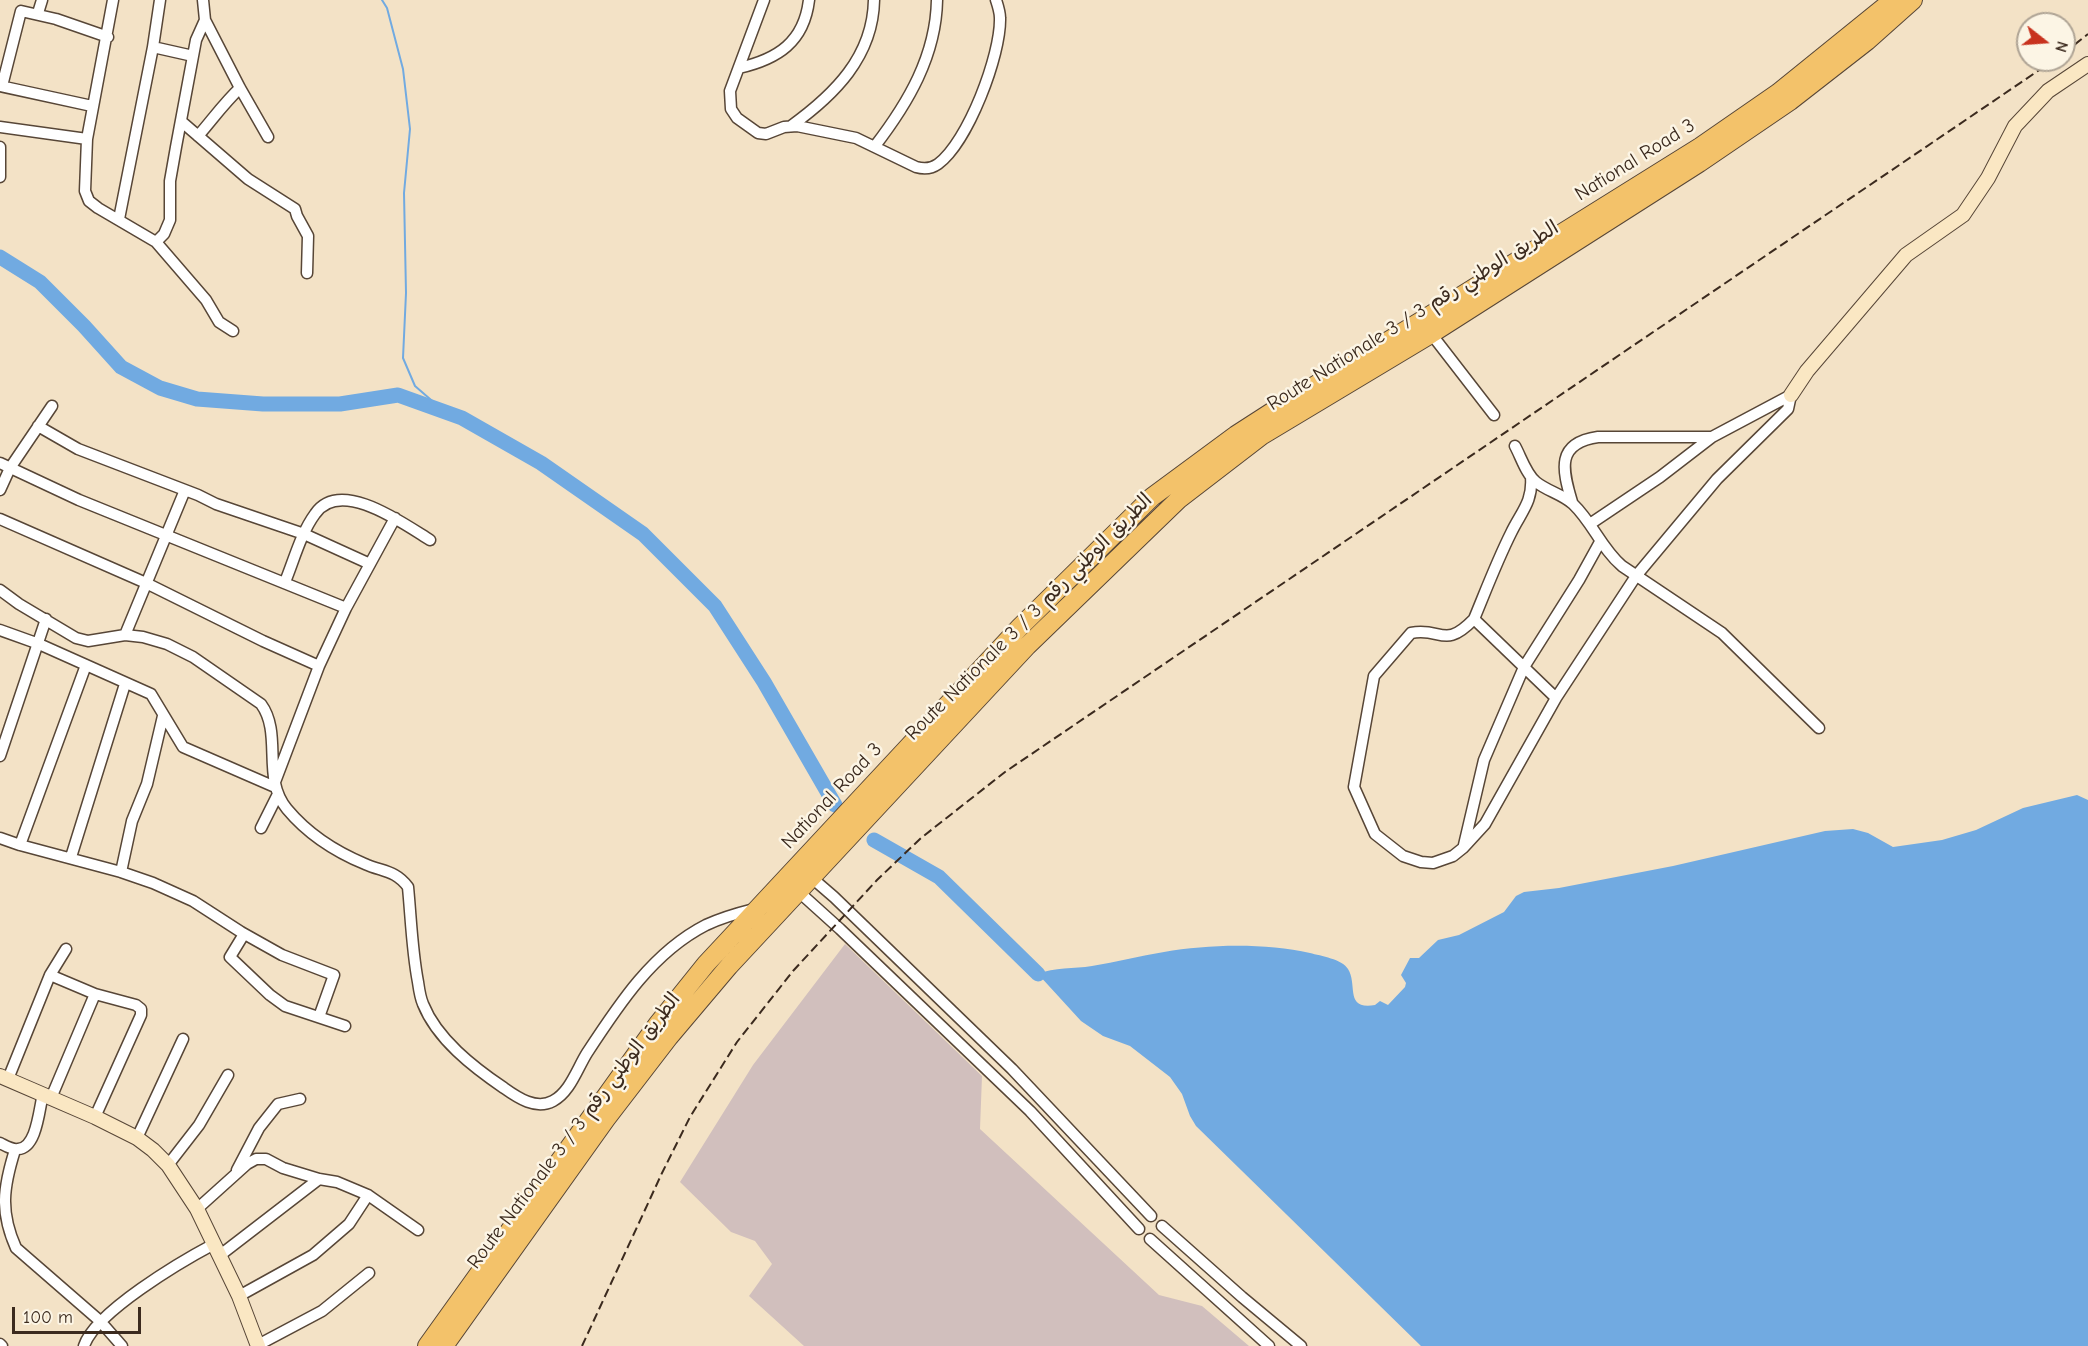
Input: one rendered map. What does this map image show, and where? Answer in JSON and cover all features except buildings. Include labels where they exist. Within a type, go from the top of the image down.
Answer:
[{"type":"highway","name":"National Road 3","points":[[427,1346],[531,1211],[657,1025],[706,964],[1020,627],[1152,497],[1272,411],[1426,328],[1719,133],[1778,93],[1893,0]]},
{"type":"highway","name":"Route Nationale 3 / الطريق الوطني رقم 3","points":[[444,1346],[531,1211],[669,1037],[729,966],[1027,646],[1179,499],[1261,436],[1426,328],[1699,163],[1790,101],[1867,41],[1913,0]]},
{"type":"street","points":[[38,13],[42,0]]},
{"type":"street","points":[[113,0],[108,37],[87,139],[85,191],[89,201],[119,219],[124,225],[156,242],[206,300],[219,322],[233,331]]},
{"type":"street","points":[[119,219],[160,0]]},
{"type":"street","points":[[764,0],[729,97],[731,108],[737,118],[754,132],[762,134],[791,126],[856,138],[920,168],[934,166],[941,161],[970,119],[988,78],[999,34],[1000,17],[996,0]]},
{"type":"street","points":[[739,68],[762,63],[782,51],[798,34],[808,13],[809,0]]},
{"type":"street","points":[[791,126],[824,101],[853,67],[868,37],[874,0]]},
{"type":"street","points":[[875,146],[898,116],[917,83],[930,47],[937,0]]},
{"type":"street","points":[[204,2],[205,20],[268,137]]},
{"type":"street","points":[[92,106],[1,86],[21,11],[38,13],[108,37]]},
{"type":"street","points":[[156,242],[164,234],[170,220],[170,181],[196,40],[205,20]]},
{"type":"street","points":[[153,47],[193,56]]},
{"type":"street","points":[[1531,477],[1530,498],[1511,532],[1474,619],[1463,630],[1452,635],[1411,633],[1374,676],[1354,788],[1375,834],[1402,856],[1421,862],[1444,861],[1453,856],[1485,824],[1556,698],[1636,576],[1717,479],[1788,409],[1791,395],[1807,371],[1906,255],[1964,215],[1988,178],[2015,126],[2048,91],[2088,64]]},
{"type":"street","points":[[198,136],[225,102],[240,88]]},
{"type":"street","points":[[182,122],[248,178],[296,209],[297,216],[308,236],[307,273]]},
{"type":"street","points":[[0,128],[87,139]]},
{"type":"street","points":[[0,147],[0,177]]},
{"type":"street","points":[[1426,328],[1494,415]]},
{"type":"street","points":[[1590,524],[1660,477],[1712,436],[1791,395]]},
{"type":"street","points":[[0,490],[5,466],[52,406]]},
{"type":"street","points":[[38,426],[78,450],[216,504],[304,534],[370,564]]},
{"type":"street","points":[[1712,436],[1598,437],[1582,440],[1570,449],[1564,461],[1564,476],[1572,502],[1590,524],[1609,556],[1722,633],[1819,728]]},
{"type":"street","points":[[1515,446],[1537,484],[1572,502]]},
{"type":"street","points":[[5,466],[79,500],[346,608]]},
{"type":"street","points":[[124,635],[185,490]]},
{"type":"street","points":[[285,582],[315,513],[325,503],[334,500],[351,501],[370,506],[395,518],[430,540]]},
{"type":"street","points":[[261,828],[319,666],[346,608],[395,518]]},
{"type":"street","points":[[0,519],[146,583],[319,666]]},
{"type":"street","points":[[1463,848],[1484,760],[1524,667],[1600,542]]},
{"type":"street","points":[[0,590],[76,638],[88,641],[124,635],[167,644],[193,657],[261,704],[269,714],[276,789]]},
{"type":"street","points":[[0,756],[46,619]]},
{"type":"street","points":[[1474,619],[1556,698]]},
{"type":"street","points":[[0,630],[39,644],[151,694],[183,747],[276,789],[303,826],[337,851],[366,865],[400,877],[408,887],[416,969],[422,1002],[433,1025],[447,1041],[492,1080],[515,1096],[535,1104],[544,1105],[560,1096],[627,994],[669,951],[706,925],[757,908]]},
{"type":"street","points":[[20,845],[86,665]]},
{"type":"street","points":[[71,857],[125,684]]},
{"type":"street","points":[[121,872],[132,821],[147,784],[163,716]]},
{"type":"street","points":[[0,838],[71,857],[153,883],[193,901],[282,955],[334,975],[319,1017]]},
{"type":"street","points":[[790,873],[812,878],[905,966],[1012,1069],[1151,1215]]},
{"type":"street","points":[[790,873],[799,892],[1030,1111],[1139,1229]]},
{"type":"street","points":[[244,934],[230,957],[270,995],[295,1010],[345,1026]]},
{"type":"street","points":[[66,949],[50,975],[4,1077],[137,1138],[168,1165],[197,1209],[239,1296],[258,1346],[321,1311],[369,1274]]},
{"type":"street","points":[[892,980],[905,966]]},
{"type":"street","points":[[50,975],[95,994],[136,1005],[141,1010],[141,1015],[95,1117]]},
{"type":"street","points":[[0,1143],[15,1150],[26,1148],[32,1141],[47,1096],[95,994]]},
{"type":"street","points":[[953,1037],[966,1024]]},
{"type":"street","points":[[137,1138],[183,1040]]},
{"type":"street","points":[[168,1165],[199,1125],[228,1075]]},
{"type":"street","points":[[234,1175],[259,1128],[278,1104],[300,1099]]},
{"type":"street","points":[[1030,1111],[1042,1101]]},
{"type":"street","points":[[15,1150],[1,1196],[1,1218],[6,1233],[16,1248],[100,1321],[122,1346]]},
{"type":"street","points":[[197,1209],[234,1175],[256,1159],[266,1159],[283,1168],[337,1182],[368,1195],[418,1230]]},
{"type":"street","points":[[84,1346],[100,1321],[149,1283],[186,1259],[216,1250],[319,1179]]},
{"type":"street","points":[[239,1296],[313,1255],[349,1224],[368,1195]]},
{"type":"street","points":[[1162,1226],[1301,1346]]},
{"type":"street","points":[[1150,1239],[1269,1346]]},
{"type":"shaded area","points":[[845,944],[982,1076],[980,1129],[1159,1295],[1202,1306],[1249,1346],[804,1346],[749,1296],[772,1264],[755,1241],[731,1232],[680,1182],[753,1065]]},
{"type":"water","points":[[2077,795],[2088,800],[2088,1346],[1421,1346],[1196,1126],[1182,1094],[1170,1077],[1130,1046],[1103,1036],[1081,1021],[1038,974],[1181,949],[1256,946],[1293,950],[1331,958],[1348,969],[1355,1000],[1359,1004],[1375,1005],[1380,1001],[1388,1005],[1405,987],[1406,983],[1401,975],[1410,958],[1419,958],[1438,940],[1459,935],[1504,912],[1516,896],[1524,892],[1559,888],[1673,866],[1825,831],[1853,829],[1868,833],[1893,847],[1942,840],[1976,830],[2023,808]]},
{"type":"waterway","points":[[382,0],[387,8],[403,69],[410,129],[404,193],[406,293],[403,358],[415,386],[445,412]]},
{"type":"waterway","points":[[0,257],[40,282],[121,367],[160,388],[197,399],[263,404],[340,404],[398,395],[462,418],[541,463],[643,534],[715,606],[764,682],[835,805]]},
{"type":"waterway","points":[[874,840],[939,877],[1038,974]]},
{"type":"railway","points":[[2076,44],[2088,34]]},
{"type":"railway","points":[[582,1346],[690,1117],[737,1042],[793,971],[877,880],[921,838],[1005,772],[2036,72]]}]
